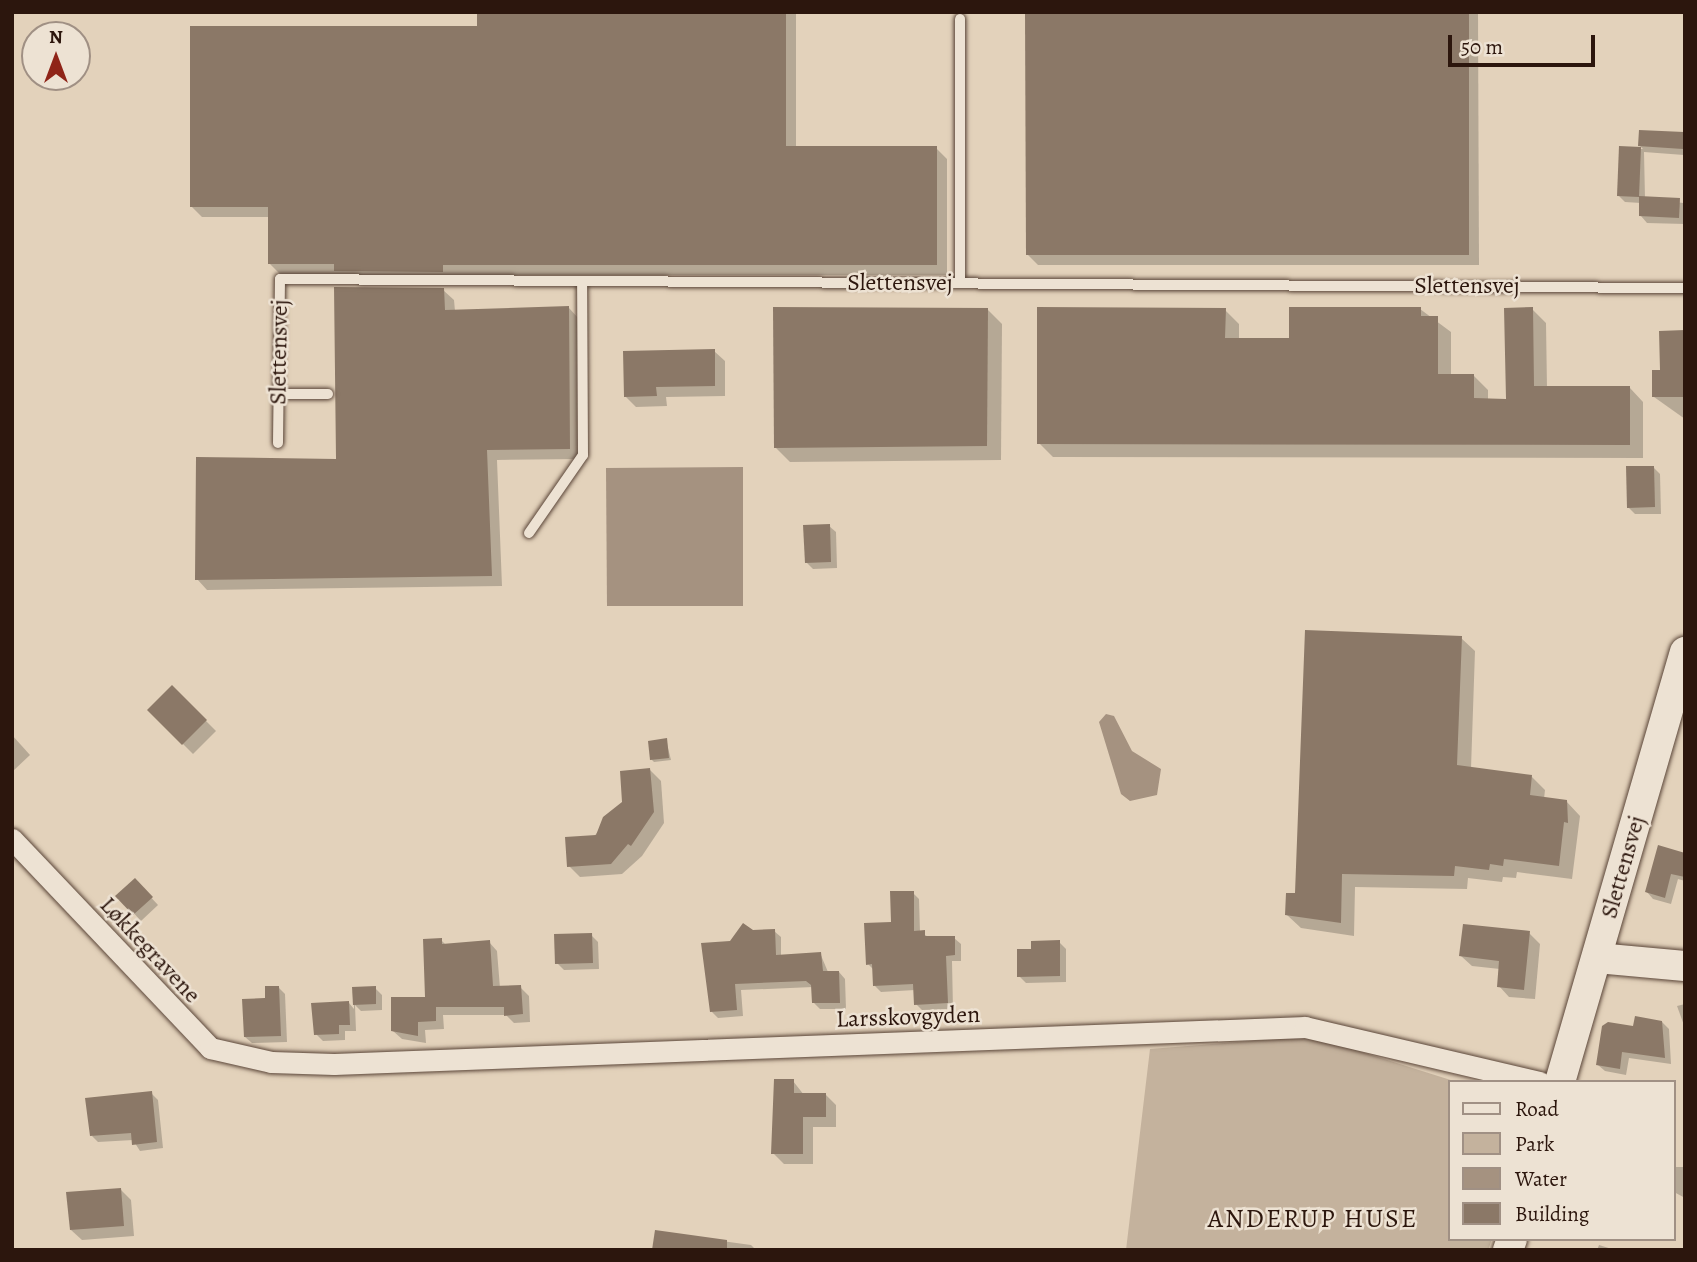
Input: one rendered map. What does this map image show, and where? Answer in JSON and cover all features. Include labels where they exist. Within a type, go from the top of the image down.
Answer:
[{"type":"street","name":"Slettensvej","points":[[1561,1080],[1685,652]]},
{"type":"street","name":"Løkkegravene","points":[[12,839],[210,1048],[271,1062]]},
{"type":"street","points":[[1597,958],[1685,966]]},
{"type":"street","name":"Larsskovgyden","points":[[271,1062],[334,1064],[1305,1027],[1531,1080]]},
{"type":"lane","points":[[960,19],[960,283]]},
{"type":"lane","name":"Slettensvej","points":[[278,443],[280,279],[1685,288]]},
{"type":"lane","points":[[528,533],[583,455],[582,281]]},
{"type":"lane","points":[[278,394],[328,394]]},
{"type":"green space","points":[[1311,1036],[1451,1080],[1448,1080],[1448,1241],[1491,1241],[1488,1250],[1126,1250],[1150,1049]]},
{"type":"water","points":[[743,467],[743,606],[607,606],[606,468]]},
{"type":"water","points":[[1106,714],[1114,716],[1132,751],[1161,769],[1157,795],[1130,801],[1121,794],[1099,722]]},
{"type":"building","points":[[477,12],[786,12],[786,146],[937,146],[937,265],[443,265],[443,272],[334,271],[334,264],[268,264],[268,207],[190,207],[190,26],[477,26]]},
{"type":"building","points":[[1025,12],[1469,12],[1469,255],[1026,255]]},
{"type":"building","points":[[1639,130],[1684,132],[1683,149],[1638,146]]},
{"type":"building","points":[[1619,146],[1641,147],[1639,197],[1617,196]]},
{"type":"building","points":[[1639,196],[1680,198],[1679,218],[1639,216]]},
{"type":"building","points":[[334,287],[444,288],[445,310],[569,306],[570,449],[487,450],[492,576],[195,580],[196,457],[336,459]]},
{"type":"building","points":[[773,307],[988,308],[987,446],[774,448]]},
{"type":"building","points":[[1037,307],[1226,308],[1225,338],[1289,338],[1289,307],[1421,307],[1421,316],[1438,316],[1438,374],[1474,374],[1474,398],[1506,399],[1504,308],[1533,307],[1534,386],[1630,386],[1630,445],[1037,444]]},
{"type":"building","points":[[1685,330],[1685,397],[1652,397],[1652,370],[1660,370],[1659,331]]},
{"type":"building","points":[[715,349],[715,386],[656,387],[657,396],[624,397],[623,351]]},
{"type":"building","points":[[1626,466],[1654,466],[1655,507],[1627,508]]},
{"type":"building","points":[[830,524],[831,562],[805,563],[803,525]]},
{"type":"building","points":[[1305,630],[1462,636],[1457,765],[1532,775],[1530,795],[1567,800],[1568,823],[1564,822],[1559,866],[1504,859],[1503,866],[1490,864],[1489,870],[1455,866],[1454,876],[1342,874],[1341,923],[1285,915],[1286,893],[1295,893]]},
{"type":"building","points":[[172,685],[207,720],[182,745],[147,710]]},
{"type":"building","points":[[667,738],[669,758],[650,760],[648,741]]},
{"type":"building","points":[[650,768],[654,812],[631,846],[628,844],[611,864],[567,867],[565,837],[596,835],[603,817],[622,802],[620,771]]},
{"type":"building","points":[[1658,845],[1685,853],[1685,877],[1671,874],[1665,898],[1645,892]]},
{"type":"building","points":[[135,878],[153,897],[133,915],[115,896]]},
{"type":"building","points":[[890,891],[914,891],[914,931],[925,930],[925,936],[955,936],[955,955],[946,956],[948,1003],[914,1005],[913,984],[873,986],[872,964],[866,965],[864,923],[891,922]]},
{"type":"building","points":[[743,923],[753,930],[775,929],[776,955],[821,952],[823,971],[839,971],[840,1003],[812,1003],[811,985],[806,981],[735,984],[737,1010],[710,1012],[701,943],[730,941]]},
{"type":"building","points":[[1463,924],[1530,931],[1524,990],[1497,987],[1499,961],[1459,956]]},
{"type":"building","points":[[592,933],[593,963],[555,964],[554,934]]},
{"type":"building","points":[[442,938],[442,944],[490,940],[493,986],[521,985],[523,1014],[504,1016],[504,1007],[436,1007],[436,1021],[418,1022],[418,1036],[391,1031],[391,997],[425,997],[423,939]]},
{"type":"building","points":[[1060,940],[1060,976],[1017,977],[1017,949],[1031,949],[1031,941]]},
{"type":"building","points":[[265,986],[279,986],[281,1036],[244,1037],[242,999],[265,998]]},
{"type":"building","points":[[376,986],[376,1004],[353,1005],[352,987]]},
{"type":"building","points":[[349,1001],[350,1025],[339,1025],[339,1034],[314,1035],[311,1003]]},
{"type":"building","points":[[1635,1016],[1662,1021],[1665,1058],[1622,1052],[1620,1069],[1596,1065],[1602,1026],[1608,1022],[1633,1026]]},
{"type":"building","points":[[774,1079],[794,1079],[794,1093],[826,1093],[826,1117],[803,1117],[803,1154],[771,1154]]},
{"type":"building","points":[[152,1091],[157,1142],[132,1145],[131,1133],[90,1136],[85,1098]]},
{"type":"building","points":[[121,1188],[124,1226],[70,1230],[66,1192]]},
{"type":"building","points":[[655,1230],[727,1240],[727,1250],[652,1250]]},
{"type":"district","name":"ANDERUP HUSE","points":[[1313,1219]]}]
